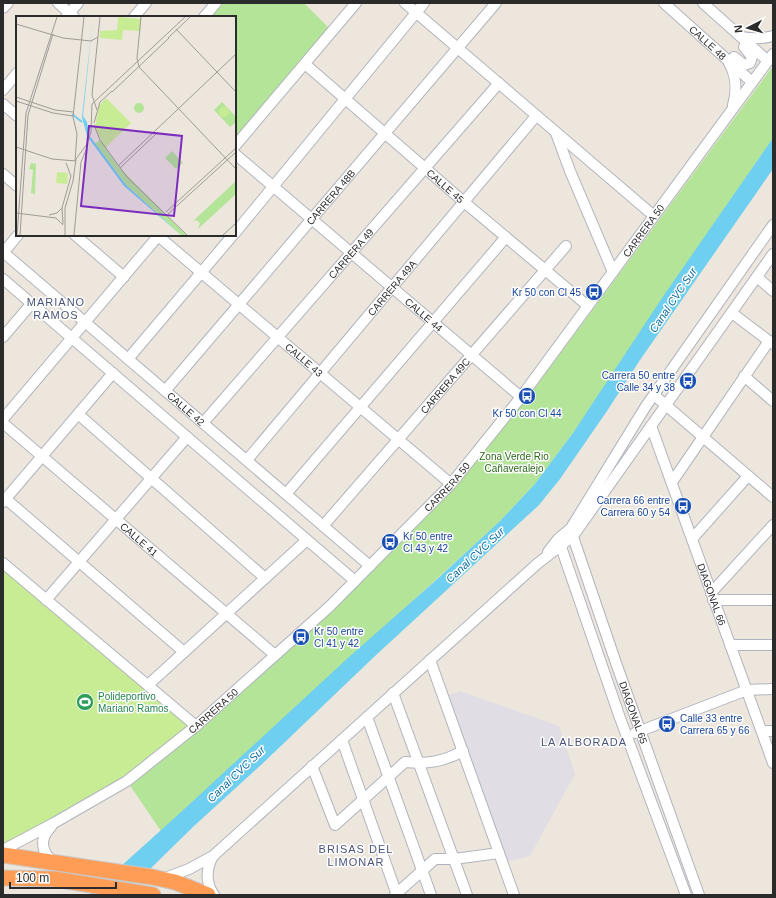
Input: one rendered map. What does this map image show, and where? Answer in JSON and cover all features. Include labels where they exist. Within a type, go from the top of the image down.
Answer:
[{"type":"highway","points":[[3,855],[157,878],[189,886],[208,895]]},
{"type":"highway","points":[[3,878],[54,879],[148,894]]},
{"type":"street","points":[[3,8],[8,3]]},
{"type":"street","points":[[58,3],[70,16],[78,3]]},
{"type":"street","points":[[135,16],[146,3]]},
{"type":"street","points":[[205,16],[216,3]]},
{"type":"street","points":[[236,145],[356,3]]},
{"type":"street","points":[[405,3],[654,216]]},
{"type":"street","points":[[236,232],[346,100],[424,3]]},
{"type":"street","name":"CARRERA 48B","points":[[165,391],[496,3]]},
{"type":"street","name":"CALLE 48","points":[[664,3],[752,82]]},
{"type":"street","points":[[702,3],[741,37],[770,57]]},
{"type":"street","points":[[713,47],[723,48],[744,65],[750,63],[752,57],[751,54],[732,36],[731,29]]},
{"type":"street","points":[[741,37],[753,39],[773,36]]},
{"type":"street","name":"CARRERA 50","points":[[3,850],[54,823],[127,781],[196,726],[329,606],[451,484],[521,397],[770,57]]},
{"type":"street","points":[[728,60],[735,76],[736,84],[736,93],[732,109]]},
{"type":"street","name":"CALLE 45","points":[[304,64],[464,202],[588,306]]},
{"type":"street","points":[[3,90],[16,74]]},
{"type":"street","name":"CARRERA 49","points":[[203,423],[498,83]]},
{"type":"street","points":[[3,104],[16,115]]},
{"type":"street","name":"CARRERA 49A","points":[[247,460],[536,116]]},
{"type":"street","points":[[555,131],[570,172],[613,272]]},
{"type":"street","name":"CALLE 44","points":[[236,155],[521,397]]},
{"type":"street","points":[[3,174],[16,185]]},
{"type":"street","points":[[572,532],[654,395],[773,225]]},
{"type":"street","points":[[3,253],[17,236]]},
{"type":"street","points":[[76,236],[124,277]]},
{"type":"street","points":[[3,419],[157,236]]},
{"type":"street","name":"CALLE 43","points":[[159,236],[238,305],[451,484]]},
{"type":"street","points":[[128,359],[232,236]]},
{"type":"street","points":[[286,494],[506,237]]},
{"type":"street","name":"CARRERA 49C","points":[[323,526],[566,246]]},
{"type":"street","name":"CALLE 42","points":[[3,253],[370,566]]},
{"type":"street","points":[[157,878],[189,869],[213,856],[572,532],[651,426],[773,254]]},
{"type":"street","points":[[757,277],[773,291]]},
{"type":"street","name":"CALLE 42","points":[[3,279],[355,581]]},
{"type":"street","points":[[3,337],[32,304]]},
{"type":"street","points":[[672,482],[744,376],[771,343],[732,313]]},
{"type":"street","points":[[113,373],[4,500],[184,652]]},
{"type":"street","points":[[744,376],[773,401]]},
{"type":"street","points":[[654,395],[773,497]]},
{"type":"street","points":[[78,414],[265,578]]},
{"type":"street","name":"CALLE 41","points":[[3,423],[275,655]]},
{"type":"street","name":"DIAGONAL 66","points":[[651,426],[773,763]]},
{"type":"street","points":[[46,600],[187,437]]},
{"type":"street","points":[[692,539],[748,476]]},
{"type":"street","points":[[712,596],[773,525]]},
{"type":"street","name":"DIAGONAL 65","points":[[572,532],[640,732],[699,895]]},
{"type":"street","points":[[148,685],[307,540]]},
{"type":"street","name":"DIAGONAL 65","points":[[560,542],[635,756],[686,895]]},
{"type":"street","points":[[3,563],[196,726]]},
{"type":"street","points":[[712,596],[771,598]]},
{"type":"street","points":[[730,645],[773,645]]},
{"type":"street","points":[[430,660],[514,895]]},
{"type":"street","points":[[628,736],[747,690],[773,689]]},
{"type":"street","points":[[393,693],[467,895]]},
{"type":"street","points":[[367,717],[431,895]]},
{"type":"street","points":[[762,731],[773,731]]},
{"type":"street","points":[[342,740],[396,895],[435,859],[499,853]]},
{"type":"street","points":[[635,756],[637,750],[641,746],[646,748]]},
{"type":"street","points":[[312,766],[335,825],[405,762],[433,763],[447,759],[463,751]]},
{"type":"street","name":"CARRERA 50","points":[[54,823],[45,834],[43,847],[45,854],[55,863]]},
{"type":"street","points":[[213,856],[209,863],[207,878],[214,895]]},
{"type":"shaded area","points":[[460,691],[559,726],[575,774],[530,856],[502,863],[443,697]]},
{"type":"green space","points":[[223,3],[304,3],[330,29],[236,140],[236,16],[212,16]]},
{"type":"green space","name":"Zona Verde Rio Cañaveralejo","points":[[773,66],[773,138],[573,433],[534,485],[500,521],[161,831],[127,781],[329,607],[354,589],[455,488],[537,385]]},
{"type":"green space","name":"Polideportivo Mariano Ramos","points":[[3,563],[196,726],[127,781],[3,850]]},
{"type":"water","name":"Canal CVC Sur","points":[[773,138],[773,169],[640,360],[560,479],[539,505],[375,656],[149,870],[120,895],[89,895],[349,657],[434,582],[500,521],[534,485],[573,433],[662,298]]},
{"type":"place","name":"Kr 50 con Cl 45","points":[[594,292]]},
{"type":"place","name":"Carrera 50 entre Calle 34 y 38","points":[[688,381]]},
{"type":"place","name":"Kr 50 con Cl 44","points":[[527,396]]},
{"type":"place","name":"Carrera 66 entre Carrera 60 y 54","points":[[683,506]]},
{"type":"place","name":"Kr 50 entre Cl 43 y 42","points":[[390,542]]},
{"type":"place","name":"Kr 50 entre Cl 41 y 42","points":[[301,637]]},
{"type":"place","name":"Polideportivo Mariano Ramos","points":[[85,702]]},
{"type":"place","name":"Calle 33 entre Carrera 65 y 66","points":[[667,724]]},
{"type":"district","name":"MARIANO RAMOS","points":[[56,308]]},
{"type":"district","name":"LA ALBORADA","points":[[584,742]]},
{"type":"district","name":"BRISAS DEL LIMONAR","points":[[356,855]]}]
